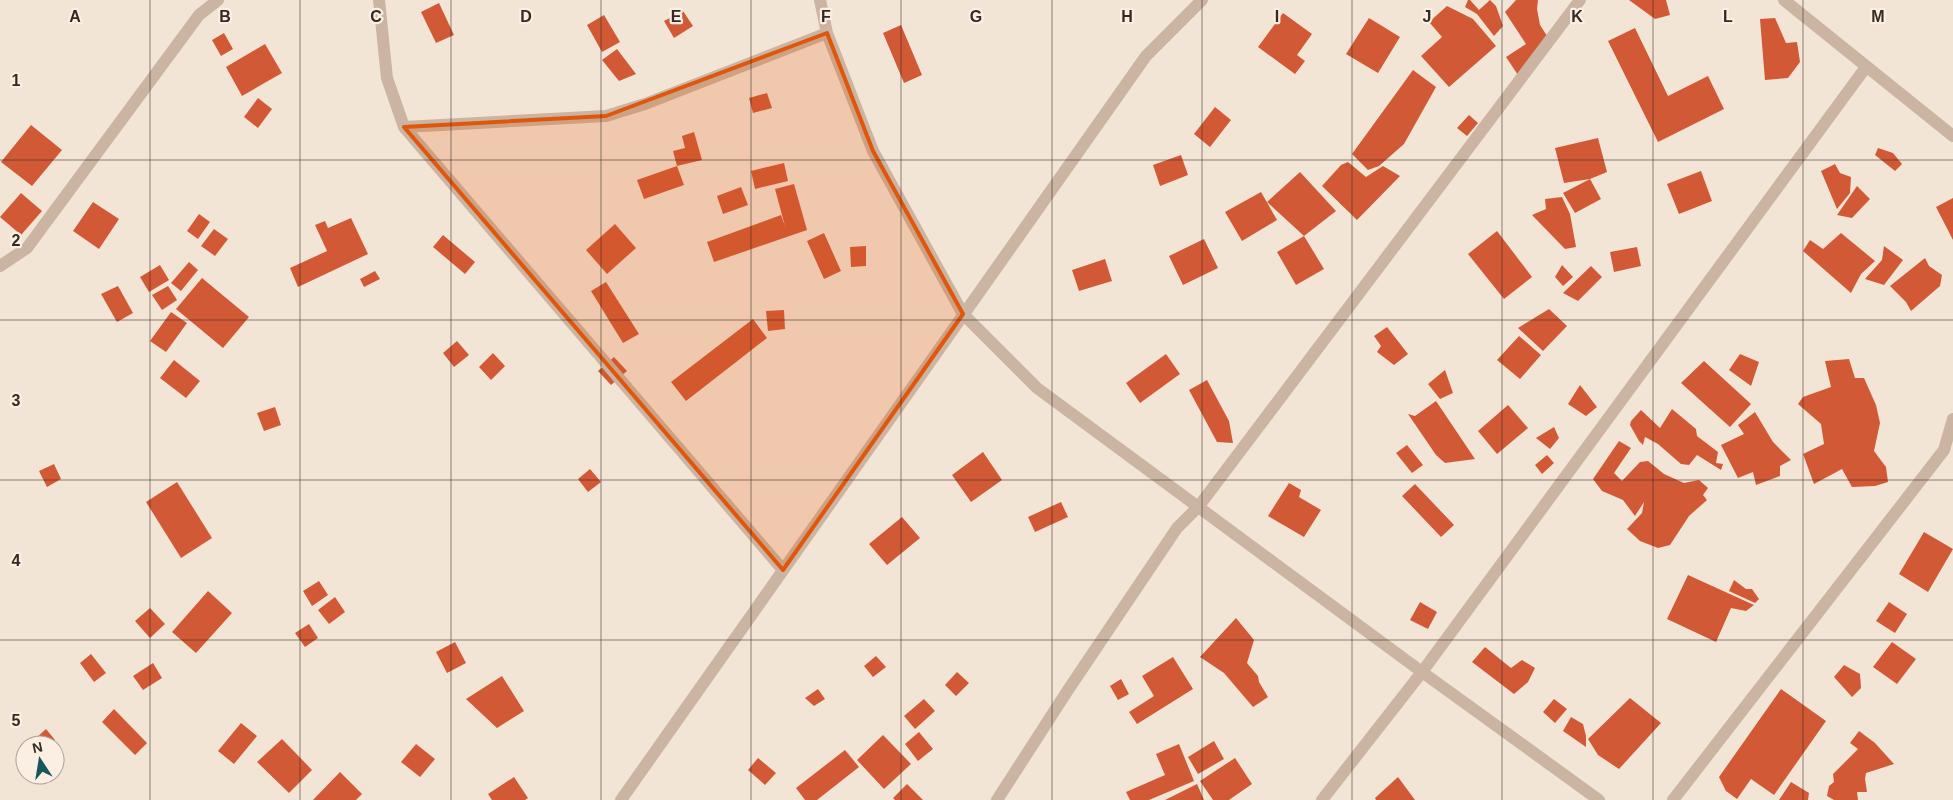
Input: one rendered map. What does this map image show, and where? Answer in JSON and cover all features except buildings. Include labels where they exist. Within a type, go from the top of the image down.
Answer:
[{"type":"street","points":[[0,266],[27,248],[199,14],[218,0]]},
{"type":"street","points":[[379,0],[388,78],[404,127],[783,570]]},
{"type":"street","points":[[820,0],[828,33],[873,151],[963,314],[1037,388],[1599,800]]},
{"type":"street","points":[[621,800],[1146,56],[1202,0]]},
{"type":"street","points":[[997,800],[1177,528],[1199,506],[1580,0]]},
{"type":"street","points":[[1784,0],[1953,136]]},
{"type":"street","points":[[404,127],[606,116],[645,104],[828,33]]},
{"type":"street","points":[[1322,800],[1422,672],[1866,67]]},
{"type":"street","points":[[1673,800],[1944,450],[1953,419]]},
{"type":"highlighted area","points":[[827,33],[873,151],[963,314],[783,570],[404,127],[606,116]]}]
